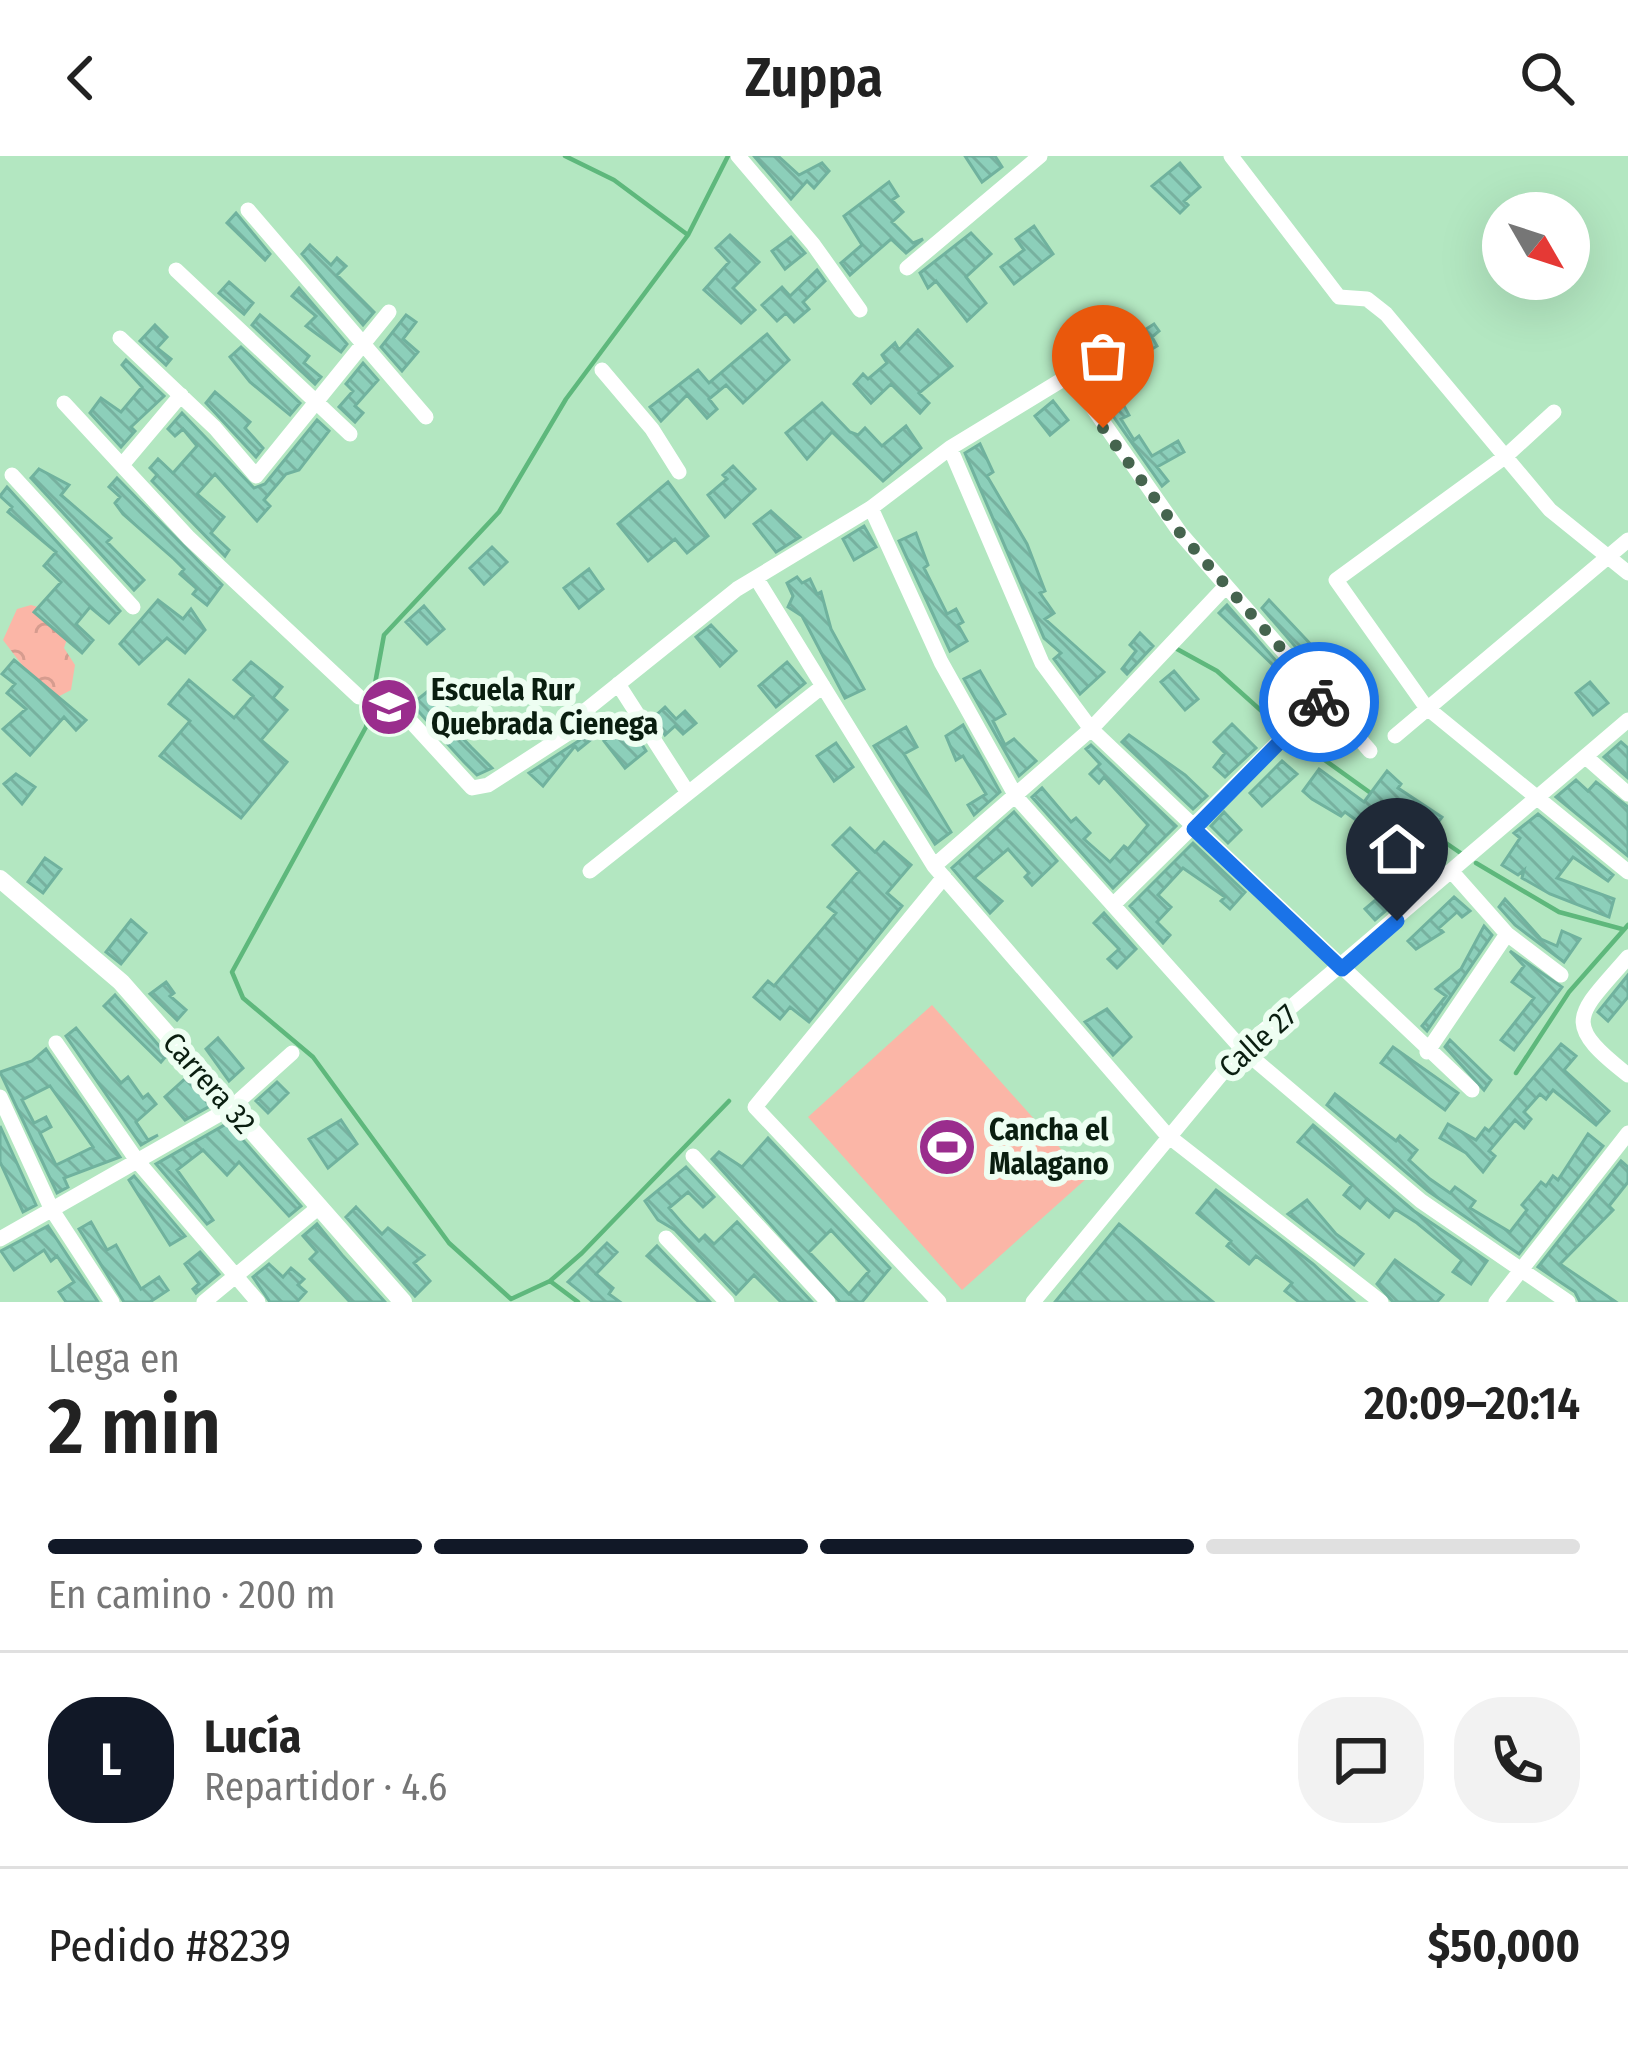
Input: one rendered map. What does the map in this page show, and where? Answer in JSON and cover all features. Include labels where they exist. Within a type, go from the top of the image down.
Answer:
[{"type":"main road","name":"Carrera 32","points":[[0,879],[121,982],[404,1302]]},
{"type":"street","points":[[738,156],[813,244],[860,310]]},
{"type":"street","points":[[907,268],[1040,156]]},
{"type":"street","points":[[1231,156],[1339,297],[1366,299],[1386,314],[1550,511],[1628,573]]},
{"type":"street","points":[[248,211],[367,342],[426,417]]},
{"type":"street","points":[[176,269],[350,434]]},
{"type":"street","points":[[120,338],[256,476],[389,312]]},
{"type":"street","points":[[602,370],[652,429],[679,472]]},
{"type":"street","points":[[382,690],[472,788],[508,775],[573,730],[586,710],[737,589],[871,508],[950,448],[1070,375],[1138,479],[1370,751]]},
{"type":"street","points":[[122,465],[181,395]]},
{"type":"street","points":[[64,403],[189,538],[359,697]]},
{"type":"street","points":[[1554,412],[1506,456],[1336,580],[1426,707],[1628,872]]},
{"type":"street","points":[[950,448],[1042,663],[1091,728],[1472,1090]]},
{"type":"street","points":[[13,475],[134,607]]},
{"type":"street","points":[[871,508],[940,662],[1017,798],[1242,1048],[1421,1201],[1568,1302]]},
{"type":"street","points":[[1395,736],[1628,540]]},
{"type":"street","points":[[758,580],[939,872],[1167,1135],[1382,1302]]},
{"type":"street","points":[[939,1302],[755,1107],[939,872],[1091,728],[1226,586]]},
{"type":"street","points":[[618,684],[688,793]]},
{"type":"street","points":[[590,871],[823,686]]},
{"type":"street","points":[[1114,904],[1324,697]]},
{"type":"street","name":"Calle 27","points":[[1033,1302],[1242,1048],[1342,969],[1628,720]]},
{"type":"street","points":[[1586,757],[1628,794]]},
{"type":"street","points":[[1453,873],[1507,934],[1562,975]]},
{"type":"street","points":[[1427,1052],[1507,934]]},
{"type":"street","points":[[1628,957],[1587,1004],[1582,1028],[1586,1043],[1628,1075]]},
{"type":"street","points":[[56,1043],[138,1162],[258,1302]]},
{"type":"street","points":[[0,1239],[232,1107],[292,1053]]},
{"type":"street","points":[[0,1097],[52,1210],[112,1302]]},
{"type":"street","points":[[1496,1302],[1628,1133]]},
{"type":"street","points":[[693,1156],[828,1302]]},
{"type":"street","points":[[204,1302],[319,1208]]},
{"type":"street","points":[[666,1238],[727,1302]]},
{"type":"green space","points":[[31,605],[48,610],[68,636],[64,648],[75,665],[71,690],[46,703],[20,678],[22,665],[3,640],[17,609]]},
{"type":"green space","name":"Cancha el Malagano","points":[[932,1005],[1087,1178],[962,1290],[808,1117]]},
{"type":"building","points":[[754,156],[778,156],[799,175],[822,163],[829,171],[814,188],[807,181],[791,199]]},
{"type":"building","points":[[965,156],[995,156],[1002,167],[982,182]]},
{"type":"building","points":[[1180,163],[1200,187],[1184,201],[1188,205],[1180,213],[1152,186]]},
{"type":"building","points":[[889,182],[898,196],[892,200],[903,212],[892,222],[913,243],[923,239],[906,253],[891,239],[850,275],[841,263],[862,245],[844,216]]},
{"type":"building","points":[[236,213],[270,254],[265,260],[227,223]]},
{"type":"building","points":[[1034,226],[1053,254],[1014,284],[1001,267],[1024,250],[1016,239]]},
{"type":"building","points":[[971,233],[991,254],[966,277],[986,303],[967,321],[936,281],[928,288],[920,273]]},
{"type":"building","points":[[730,235],[759,262],[733,288],[755,310],[741,323],[704,290],[729,262],[716,248]]},
{"type":"building","points":[[791,237],[805,253],[785,269],[772,251]]},
{"type":"building","points":[[310,245],[331,265],[337,258],[346,266],[337,275],[374,312],[363,325],[302,254]]},
{"type":"building","points":[[817,270],[825,281],[803,302],[809,309],[794,322],[786,313],[777,321],[762,305],[782,287],[790,296]]},
{"type":"building","points":[[229,282],[253,303],[244,314],[219,293]]},
{"type":"building","points":[[299,288],[347,344],[341,352],[306,326],[316,316],[292,296]]},
{"type":"building","points":[[260,315],[309,356],[304,363],[321,377],[315,384],[252,325]]},
{"type":"building","points":[[406,315],[416,322],[403,339],[418,352],[402,371],[381,347]]},
{"type":"building","points":[[1154,324],[1159,331],[1152,337],[1157,346],[1142,355],[1137,348],[1119,362],[1110,352]]},
{"type":"building","points":[[155,325],[167,337],[157,348],[171,359],[166,365],[140,341]]},
{"type":"building","points":[[918,330],[952,366],[919,393],[929,403],[920,413],[891,384],[871,403],[854,384],[863,374],[868,379],[887,363],[882,355],[895,343],[899,350]]},
{"type":"building","points":[[767,334],[789,360],[743,403],[726,385],[709,399],[717,409],[707,418],[687,395],[661,421],[650,407],[698,370],[709,383]]},
{"type":"building","points":[[241,347],[300,403],[290,415],[250,382],[230,357]]},
{"type":"building","points":[[126,360],[164,396],[131,427],[135,431],[121,447],[90,413],[101,398],[121,412],[142,387],[122,365]]},
{"type":"building","points":[[363,363],[378,380],[355,406],[363,413],[355,422],[339,407],[353,391],[346,384]]},
{"type":"building","points":[[1109,365],[1118,377],[1111,382],[1129,415],[1121,419],[1134,440],[1139,436],[1152,456],[1178,441],[1184,452],[1157,467],[1168,481],[1162,486],[1088,380]]},
{"type":"building","points":[[215,392],[250,422],[245,428],[263,448],[256,457],[206,403]]},
{"type":"building","points":[[1053,401],[1068,420],[1050,435],[1035,416]]},
{"type":"building","points":[[822,403],[850,432],[858,435],[865,428],[882,446],[906,426],[921,448],[883,481],[832,432],[807,459],[786,433]]},
{"type":"building","points":[[182,413],[254,488],[265,484],[317,420],[329,431],[299,470],[286,474],[264,500],[270,506],[257,521],[215,474],[197,494],[224,517],[211,533],[229,550],[225,556],[152,481],[157,475],[150,468],[158,459],[173,473],[197,446],[183,429],[175,436],[168,429]]},
{"type":"building","points":[[980,444],[993,472],[987,476],[1027,544],[1045,591],[1040,593],[1054,613],[1045,619],[1104,672],[1080,694],[1054,659],[1061,653],[1044,638],[965,453]]},
{"type":"building","points":[[733,466],[755,489],[725,517],[708,495],[727,479],[723,475]]},
{"type":"building","points":[[39,469],[69,485],[61,495],[111,538],[107,542],[144,580],[134,590],[31,478]]},
{"type":"building","points":[[117,478],[222,585],[207,605],[180,574],[184,569],[115,503],[120,497],[109,487]]},
{"type":"building","points":[[668,482],[708,536],[687,553],[675,539],[648,561],[618,524]]},
{"type":"building","points":[[7,487],[120,611],[109,623],[90,607],[76,624],[93,640],[82,653],[34,612],[61,582],[44,566],[56,552],[8,512],[12,507],[0,496]]},
{"type":"building","points":[[771,511],[800,537],[776,552],[754,524]]},
{"type":"building","points":[[864,526],[876,547],[854,560],[843,539]]},
{"type":"building","points":[[916,533],[928,565],[924,568],[947,614],[956,609],[963,622],[958,625],[967,641],[950,651],[899,541]]},
{"type":"building","points":[[492,547],[507,562],[484,584],[470,568]]},
{"type":"building","points":[[589,569],[603,589],[579,608],[564,588]]},
{"type":"building","points":[[797,577],[802,583],[810,579],[817,594],[821,592],[831,629],[864,689],[845,698],[802,616],[788,607],[793,596],[787,583]]},
{"type":"building","points":[[158,600],[183,619],[191,609],[205,630],[185,653],[167,638],[139,664],[120,644]]},
{"type":"building","points":[[1269,600],[1318,652],[1314,655],[1336,682],[1330,687],[1262,608]]},
{"type":"building","points":[[1227,605],[1278,663],[1275,667],[1219,613]]},
{"type":"building","points":[[424,606],[444,629],[427,644],[406,622]]},
{"type":"building","points":[[711,625],[736,651],[720,666],[696,637]]},
{"type":"building","points":[[1140,633],[1153,646],[1127,674],[1122,669],[1136,651],[1130,645]]},
{"type":"building","points":[[14,660],[86,720],[76,730],[64,717],[30,755],[3,729],[26,709],[7,693],[15,684],[2,674]]},
{"type":"building","points":[[251,662],[282,687],[273,698],[287,710],[261,740],[287,762],[241,818],[160,756],[190,721],[169,704],[189,680],[234,718],[253,696],[234,680]]},
{"type":"building","points":[[787,662],[805,683],[776,707],[759,686]]},
{"type":"building","points":[[980,671],[1005,714],[993,721],[1005,745],[1014,739],[1036,761],[1019,776],[964,679]]},
{"type":"building","points":[[1174,671],[1198,699],[1185,710],[1161,682]]},
{"type":"building","points":[[1590,682],[1608,703],[1593,715],[1576,693]]},
{"type":"building","points":[[438,683],[453,701],[428,722],[412,704]]},
{"type":"building","points":[[1275,684],[1295,701],[1302,691],[1307,697],[1291,712],[1266,694]]},
{"type":"building","points":[[665,707],[676,719],[685,711],[696,723],[683,734],[675,726],[665,735],[654,717]]},
{"type":"building","points":[[628,722],[646,751],[625,768],[604,741]]},
{"type":"building","points":[[591,724],[599,733],[578,750],[575,746],[543,786],[529,773],[580,740]]},
{"type":"building","points":[[1232,724],[1256,748],[1225,777],[1214,767],[1225,753],[1214,742]]},
{"type":"building","points":[[963,725],[1000,792],[974,815],[968,805],[986,794],[963,756],[956,760],[946,736]]},
{"type":"building","points":[[906,727],[917,747],[904,754],[951,832],[935,844],[874,746]]},
{"type":"building","points":[[453,728],[492,768],[477,775],[464,762],[443,739]]},
{"type":"building","points":[[1129,735],[1207,796],[1193,809],[1122,742]]},
{"type":"building","points":[[1621,742],[1628,748],[1628,778],[1604,757]]},
{"type":"building","points":[[836,743],[853,767],[834,781],[817,756]]},
{"type":"building","points":[[1091,745],[1176,826],[1113,888],[1032,797],[1042,788],[1071,822],[1076,818],[1090,833],[1084,839],[1110,862],[1124,846],[1128,849],[1148,825],[1104,777],[1099,783],[1090,774],[1100,764],[1086,749]]},
{"type":"building","points":[[1282,761],[1297,774],[1262,806],[1250,793]]},
{"type":"building","points":[[1319,769],[1364,802],[1387,771],[1401,784],[1398,788],[1442,817],[1423,842],[1445,860],[1375,920],[1365,909],[1398,881],[1404,886],[1428,861],[1410,846],[1407,849],[1388,829],[1381,838],[1345,812],[1341,816],[1312,799],[1303,791]]},
{"type":"building","points":[[16,774],[35,787],[22,804],[4,784]]},
{"type":"building","points":[[1576,780],[1588,791],[1596,782],[1628,807],[1628,856],[1556,797]]},
{"type":"building","points":[[1014,812],[1057,861],[1032,885],[1025,877],[1029,873],[1008,849],[974,878],[1002,901],[990,913],[952,868]]},
{"type":"building","points":[[1224,812],[1241,830],[1228,843],[1211,826]]},
{"type":"building","points":[[1538,814],[1613,875],[1608,881],[1573,857],[1557,878],[1614,899],[1609,917],[1550,894],[1522,878],[1524,870],[1518,875],[1502,865],[1520,838],[1514,833]]},
{"type":"building","points":[[850,828],[875,852],[884,842],[911,865],[887,893],[902,906],[809,1022],[790,1007],[780,1019],[754,997],[768,981],[774,986],[836,913],[828,907],[859,871],[833,845]]},
{"type":"building","points":[[1193,843],[1245,892],[1230,909],[1221,901],[1225,897],[1183,868],[1158,895],[1171,907],[1157,922],[1170,935],[1163,943],[1130,906]]},
{"type":"building","points":[[45,858],[61,869],[43,893],[28,882]]},
{"type":"building","points":[[1454,897],[1470,911],[1462,917],[1457,912],[1439,928],[1443,932],[1416,949],[1408,941]]},
{"type":"building","points":[[1505,899],[1541,939],[1557,946],[1562,931],[1580,939],[1564,962],[1515,925],[1499,907]]},
{"type":"building","points":[[1104,913],[1136,949],[1117,968],[1108,959],[1119,949],[1094,923]]},
{"type":"building","points":[[131,920],[146,933],[121,964],[106,952]]},
{"type":"building","points":[[1484,926],[1492,935],[1427,1031],[1422,1026],[1446,996],[1436,989],[1461,969]]},
{"type":"building","points":[[1510,951],[1562,987],[1514,1050],[1501,1040],[1534,998],[1512,982],[1524,966]]},
{"type":"building","points":[[1628,975],[1628,997],[1608,1021],[1598,1012]]},
{"type":"building","points":[[166,982],[174,993],[170,996],[186,1010],[177,1020],[150,994]]},
{"type":"building","points":[[115,995],[167,1055],[161,1062],[104,1006]]},
{"type":"building","points":[[1107,1009],[1131,1037],[1113,1055],[1085,1022]]},
{"type":"building","points":[[76,1028],[121,1083],[128,1077],[143,1098],[148,1094],[156,1104],[136,1122],[148,1140],[158,1135],[141,1145],[66,1036]]},
{"type":"building","points":[[218,1038],[243,1068],[229,1081],[206,1049]]},
{"type":"building","points":[[1450,1040],[1491,1080],[1484,1090],[1445,1047]]},
{"type":"building","points":[[1561,1044],[1576,1056],[1564,1070],[1609,1111],[1596,1125],[1553,1090],[1546,1099],[1540,1094],[1524,1112],[1531,1119],[1524,1128],[1515,1120],[1489,1151],[1495,1156],[1483,1172],[1466,1153],[1440,1138],[1448,1124],[1476,1140],[1485,1128],[1489,1131]]},
{"type":"building","points":[[1393,1047],[1458,1093],[1445,1110],[1381,1063]]},
{"type":"building","points":[[46,1049],[120,1157],[64,1178],[68,1187],[57,1193],[0,1072],[32,1061]],"holes":[[[50,1086],[93,1147],[56,1165],[40,1133],[51,1127],[46,1117],[34,1123],[22,1100]]]},
{"type":"building","points":[[186,1078],[210,1106],[185,1120],[165,1097]]},
{"type":"building","points":[[277,1082],[288,1093],[268,1113],[256,1101]]},
{"type":"building","points":[[1335,1094],[1396,1141],[1400,1136],[1417,1150],[1409,1160],[1430,1179],[1450,1193],[1455,1187],[1475,1201],[1470,1208],[1510,1232],[1527,1210],[1522,1205],[1541,1182],[1546,1186],[1553,1176],[1558,1180],[1588,1134],[1603,1146],[1519,1254],[1428,1191],[1327,1105]]},
{"type":"building","points":[[341,1120],[357,1144],[328,1168],[309,1139]]},
{"type":"building","points":[[228,1123],[301,1206],[289,1216],[239,1162],[227,1175],[203,1150],[177,1170],[213,1220],[207,1224],[156,1164]]},
{"type":"building","points":[[1313,1125],[1414,1211],[1487,1261],[1471,1284],[1453,1272],[1462,1260],[1417,1223],[1395,1209],[1389,1217],[1367,1199],[1360,1208],[1344,1195],[1352,1185],[1298,1142]]},
{"type":"building","points":[[0,1126],[36,1205],[23,1212],[0,1162]]},
{"type":"building","points":[[768,1138],[890,1268],[862,1302],[840,1302],[712,1159],[719,1152],[742,1167]],"holes":[[[831,1230],[869,1271],[849,1294],[809,1252]]]},
{"type":"building","points":[[1621,1161],[1628,1167],[1628,1182],[1609,1206],[1613,1210],[1560,1264],[1616,1302],[1580,1302],[1575,1292],[1538,1267]]},
{"type":"building","points":[[686,1167],[714,1197],[703,1207],[688,1192],[669,1208],[682,1223],[699,1241],[705,1235],[714,1244],[737,1222],[812,1302],[781,1302],[754,1275],[736,1294],[675,1230],[658,1220],[645,1201]]},
{"type":"building","points":[[134,1176],[185,1236],[170,1245],[129,1180]]},
{"type":"building","points":[[1216,1190],[1313,1264],[1354,1302],[1299,1302],[1285,1291],[1292,1283],[1256,1256],[1249,1264],[1227,1246],[1231,1241],[1197,1213]]},
{"type":"building","points":[[1307,1200],[1336,1234],[1363,1254],[1354,1265],[1288,1214]]},
{"type":"building","points":[[356,1207],[382,1234],[388,1228],[424,1255],[414,1263],[430,1281],[415,1296],[346,1217]]},
{"type":"building","points":[[91,1222],[107,1250],[116,1245],[141,1289],[159,1277],[168,1290],[150,1302],[124,1302],[79,1229]]},
{"type":"building","points":[[317,1224],[385,1302],[350,1302],[310,1259],[317,1252],[303,1236]]},
{"type":"building","points":[[1119,1224],[1213,1302],[1055,1302]]},
{"type":"building","points":[[48,1226],[98,1302],[66,1302],[59,1292],[74,1282],[57,1256],[51,1261],[44,1250],[14,1270],[1,1251]]},
{"type":"building","points":[[607,1243],[617,1252],[596,1274],[613,1288],[609,1294],[620,1302],[593,1302],[568,1282]]},
{"type":"building","points":[[657,1246],[710,1302],[699,1302],[647,1256]]},
{"type":"building","points":[[200,1252],[219,1274],[196,1293],[193,1289],[199,1284],[185,1264]]},
{"type":"building","points":[[1395,1260],[1443,1295],[1437,1302],[1393,1302],[1377,1284]]},
{"type":"building","points":[[269,1264],[283,1277],[291,1268],[304,1279],[298,1285],[306,1292],[297,1302],[270,1302],[253,1277]]},
{"type":"waterway","points":[[565,156],[614,180],[688,235]]},
{"type":"waterway","points":[[374,689],[384,635],[499,512],[566,399],[688,235],[728,156]]},
{"type":"waterway","points":[[1177,649],[1217,671],[1286,733]]},
{"type":"waterway","points":[[372,698],[366,727],[232,972],[243,998],[313,1057],[449,1243],[511,1299],[550,1281],[729,1101]]},
{"type":"waterway","points":[[1294,738],[1372,794]]},
{"type":"waterway","points":[[1427,830],[1462,854]]},
{"type":"waterway","points":[[1476,863],[1559,912],[1622,929]]},
{"type":"waterway","points":[[1516,1073],[1569,992],[1628,925]]},
{"type":"waterway","points":[[550,1281],[578,1302]]},
{"type":"way so far","points":[[1103,428],[1181,534],[1324,697],[1319,702]]},
{"type":"place","name":"Escuela Rur Quebrada Cienega","points":[[389,707]]},
{"type":"place","name":"Cancha el Malagano","points":[[947,1147]]},
{"type":"route","points":[[1319,702],[1194,829],[1342,969],[1397,921]]}]
